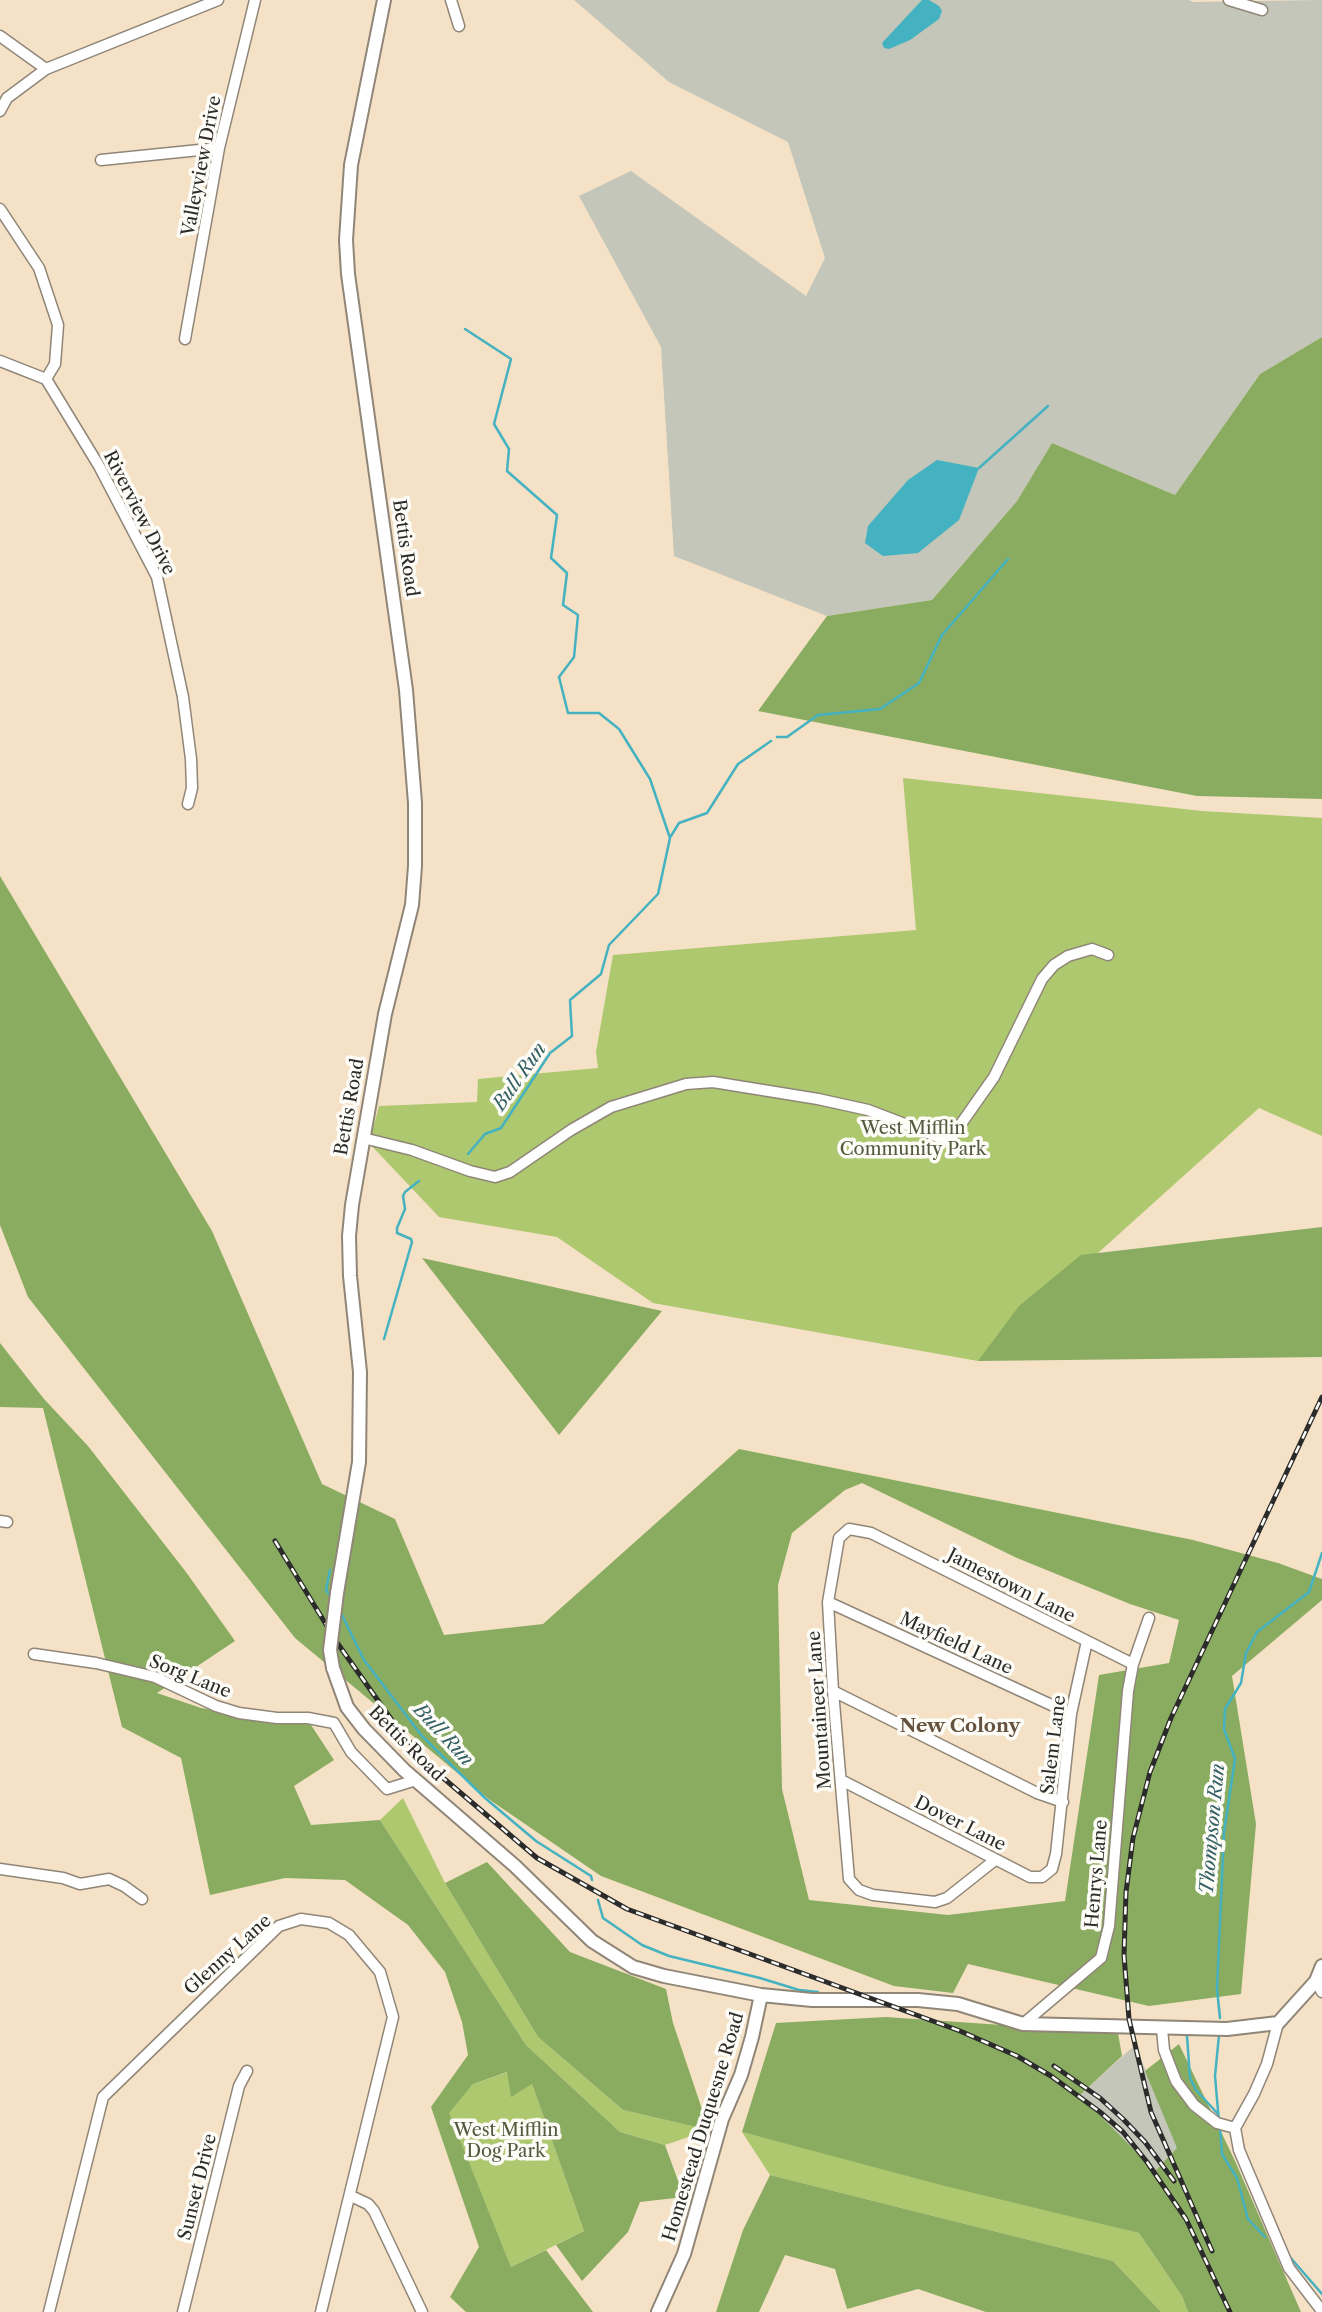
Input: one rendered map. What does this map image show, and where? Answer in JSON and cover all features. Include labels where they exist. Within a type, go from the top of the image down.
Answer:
[{"type":"street","points":[[0,111],[7,98],[46,69],[218,0]]},
{"type":"street","name":"Valleyview Drive","points":[[185,339],[219,148],[255,0]]},
{"type":"street","name":"Bettis Road","points":[[384,0],[351,165],[346,240],[348,274],[406,690],[415,803],[415,866],[412,905],[385,1014],[349,1236],[350,1276],[360,1372],[359,1462],[337,1593],[330,1650],[333,1668],[347,1707],[364,1729],[416,1780],[515,1866],[592,1941],[633,1968],[761,1995]]},
{"type":"street","points":[[451,0],[459,26]]},
{"type":"street","points":[[1229,0],[1262,10]]},
{"type":"street","points":[[0,36],[46,69]]},
{"type":"street","points":[[101,160],[219,148]]},
{"type":"street","points":[[0,209],[39,268],[58,325],[55,364],[46,379],[0,361]]},
{"type":"street","name":"Riverview Drive","points":[[46,379],[99,466],[157,577],[186,722],[192,788],[188,804]]},
{"type":"street","points":[[363,1138],[412,1150],[495,1177],[510,1172],[571,1130],[611,1107],[686,1084],[713,1082],[868,1110],[949,1141],[994,1077],[1042,979],[1054,965],[1068,956],[1093,949],[1108,955]]},
{"type":"street","name":"Mountaineer Lane","points":[[849,1529],[839,1538],[828,1602],[849,1879],[859,1890],[885,1897],[935,1902],[947,1898],[995,1860]]},
{"type":"street","name":"Jamestown Lane","points":[[849,1529],[872,1533],[1133,1664]]},
{"type":"street","name":"Mayfield Lane","points":[[828,1602],[1071,1714]]},
{"type":"street","points":[[1133,1664],[1149,1618]]},
{"type":"street","name":"Salem Lane","points":[[1056,1854],[1071,1714],[1087,1641]]},
{"type":"street","name":"Sorg Lane","points":[[34,1654],[96,1663],[155,1677],[216,1706],[239,1713],[277,1718],[308,1718],[334,1723],[351,1752],[387,1789],[416,1780]]},
{"type":"street","name":"Henrys Lane","points":[[1023,2024],[1101,1958],[1109,1926],[1128,1691],[1133,1664]]},
{"type":"street","points":[[833,1691],[1037,1793],[1063,1802]]},
{"type":"street","name":"Dover Lane","points":[[841,1780],[1030,1877],[1042,1877],[1052,1869],[1056,1854]]},
{"type":"street","points":[[0,1869],[63,1878],[80,1884],[109,1879],[142,1899]]},
{"type":"street","name":"Glenny Lane","points":[[49,2312],[103,2097],[279,1926],[301,1919],[329,1923],[349,1935],[380,1972],[393,2017],[321,2312]]},
{"type":"street","points":[[1322,1966],[1319,1986],[1278,2023],[1267,2064],[1235,2128],[1239,2150],[1289,2269],[1322,2311]]},
{"type":"street","name":"Homestead Duquesne Road","points":[[658,2312],[684,2254],[722,2119],[745,2062],[761,1995],[812,2000],[918,2000],[958,2004],[1023,2024],[1227,2029],[1278,2023]]},
{"type":"street","points":[[1162,2029],[1164,2050],[1176,2081],[1194,2105],[1220,2124],[1235,2128]]},
{"type":"street","name":"Sunset Drive","points":[[183,2312],[239,2086],[247,2071]]},
{"type":"street","points":[[351,2196],[368,2204],[374,2211],[422,2312]]},
{"type":"shaded area","points":[[574,0],[1322,0],[1322,337],[1260,374],[1175,495],[1052,443],[1017,501],[932,600],[827,616],[674,556],[661,347],[579,196],[631,171],[806,296],[825,258],[788,142],[669,82]]},
{"type":"shaded area","points":[[1135,2045],[1178,2148],[1154,2172],[1080,2095]]},
{"type":"green space","points":[[1322,337],[1322,799],[1197,796],[758,711],[827,616],[932,600],[1017,501],[1052,443],[1175,495],[1260,374]]},
{"type":"green space","name":"West Mifflin Community Park","points":[[903,778],[1202,811],[1322,818],[1322,1136],[1259,1108],[978,1361],[653,1303],[557,1237],[439,1217],[369,1143],[379,1106],[477,1102],[478,1079],[598,1068],[596,1052],[613,955],[916,930]]},
{"type":"green space","points":[[0,876],[212,1231],[322,1484],[395,1519],[444,1635],[543,1624],[739,1449],[1193,1540],[1278,1563],[1322,1579],[1322,1600],[1232,1676],[1256,1824],[1241,1994],[1149,2006],[968,1964],[953,1993],[894,1986],[601,1876],[490,1800],[295,1638],[28,1297],[0,1225]],"holes":[[[862,1483],[1017,1558],[1130,1604],[1179,1620],[1169,1663],[1099,1675],[1065,1901],[948,1915],[809,1900],[782,1789],[778,1585],[792,1533],[845,1490]]]},
{"type":"green space","points":[[1322,1227],[1322,1357],[978,1361],[1019,1306],[1081,1255]]},
{"type":"green space","points":[[422,1258],[662,1311],[559,1435]]},
{"type":"green space","points":[[0,1343],[44,1399],[88,1446],[186,1572],[235,1641],[157,1693],[201,1708],[311,1725],[334,1760],[294,1786],[311,1825],[380,1820],[526,2045],[620,2132],[665,2145],[684,2197],[640,2202],[628,2232],[582,2281],[556,2245],[584,2231],[532,2084],[511,2097],[507,2072],[473,2084],[449,2113],[511,2267],[546,2250],[593,2312],[466,2312],[450,2297],[479,2247],[431,2107],[468,2055],[462,2022],[445,1972],[408,1925],[345,1880],[285,1878],[210,1895],[181,1758],[122,1727],[43,1408],[0,1407]]},
{"type":"green space","points":[[403,1798],[445,1883],[538,2037],[623,2110],[709,2130],[665,2145],[620,2132],[526,2045],[380,1820]]},
{"type":"green space","points":[[487,1862],[570,1952],[666,1989],[673,2023],[709,2130],[623,2110],[538,2037],[445,1883]]},
{"type":"green space","points":[[886,2017],[1118,2033],[1122,2056],[1080,2095],[1155,2171],[1177,2148],[1145,2071],[1179,2044],[1235,2161],[1301,2312],[1188,2312],[1182,2296],[1139,2233],[945,2186],[742,2132],[776,2023]]},
{"type":"green space","name":"West Mifflin Dog Park","points":[[508,2072],[511,2096],[532,2084],[584,2231],[511,2267],[448,2113],[473,2084]]},
{"type":"green space","points":[[742,2132],[1139,2233],[1182,2296],[1188,2312],[1161,2312],[1113,2261],[770,2175]]},
{"type":"green space","points":[[770,2175],[1113,2261],[1161,2312],[986,2312],[918,2289],[847,2309],[835,2269],[785,2255],[759,2312],[716,2312],[743,2230]]},
{"type":"water","points":[[922,0],[929,0],[939,6],[942,11],[939,19],[910,40],[889,49],[884,48],[882,43]]},
{"type":"water","points":[[937,460],[979,468],[959,520],[918,553],[883,556],[865,543],[868,526],[908,480]]},
{"type":"waterway","name":"Bull Run","points":[[465,329],[511,359],[494,424],[509,449],[507,471],[557,515],[551,558],[567,573],[563,605],[578,615],[574,657],[559,677],[568,713],[599,713],[619,729],[650,779],[670,838],[658,894],[609,945],[601,974],[570,1000],[572,1036],[550,1053],[501,1128],[485,1134],[468,1154]]},
{"type":"waterway","points":[[979,468],[1048,406]]},
{"type":"waterway","points":[[777,737],[787,737],[818,715],[880,709],[919,683],[942,635],[1008,559]]},
{"type":"waterway","points":[[671,836],[679,823],[707,813],[738,764],[771,741]]},
{"type":"waterway","name":"Bull Run","points":[[384,1339],[412,1242],[397,1233],[405,1209],[403,1196],[419,1181]]},
{"type":"waterway","name":"Thompson Run","points":[[1220,2018],[1217,1989],[1224,1832],[1235,1759],[1224,1729],[1225,1709],[1241,1683],[1246,1653],[1257,1632],[1309,1592],[1322,1553]]},
{"type":"waterway","name":"Bull Run","points":[[330,1570],[326,1590],[331,1597]]},
{"type":"waterway","name":"Bull Run","points":[[340,1611],[364,1660],[422,1736],[485,1798],[536,1841],[591,1876],[592,1880]]},
{"type":"waterway","name":"Bull Run","points":[[598,1900],[603,1918],[642,1945],[669,1956],[799,1990],[818,1992]]},
{"type":"waterway","name":"Bull Run","points":[[1182,2032],[1187,2036],[1190,2078],[1196,2090],[1218,2114]]},
{"type":"waterway","name":"Thompson Run","points":[[1219,2035],[1215,2076],[1219,2122]]},
{"type":"waterway","name":"Thompson Run","points":[[1220,2128],[1222,2154],[1237,2178],[1248,2219],[1265,2237]]},
{"type":"waterway","name":"Thompson Run","points":[[1289,2256],[1322,2294]]},
{"type":"railway","points":[[1212,2251],[1151,2112],[1129,2019],[1124,1955],[1126,1892],[1133,1838],[1150,1772],[1171,1718],[1322,1397]]},
{"type":"railway","points":[[275,1541],[338,1644],[396,1726],[435,1771],[537,1858],[627,1909],[960,2031],[1017,2056],[1051,2076],[1123,2132],[1147,2162],[1186,2219],[1230,2312]]},
{"type":"railway","points":[[1054,2066],[1100,2098],[1123,2119],[1145,2142],[1174,2181]]},
{"type":"district","name":"New Colony","points":[[960,1727]]}]
